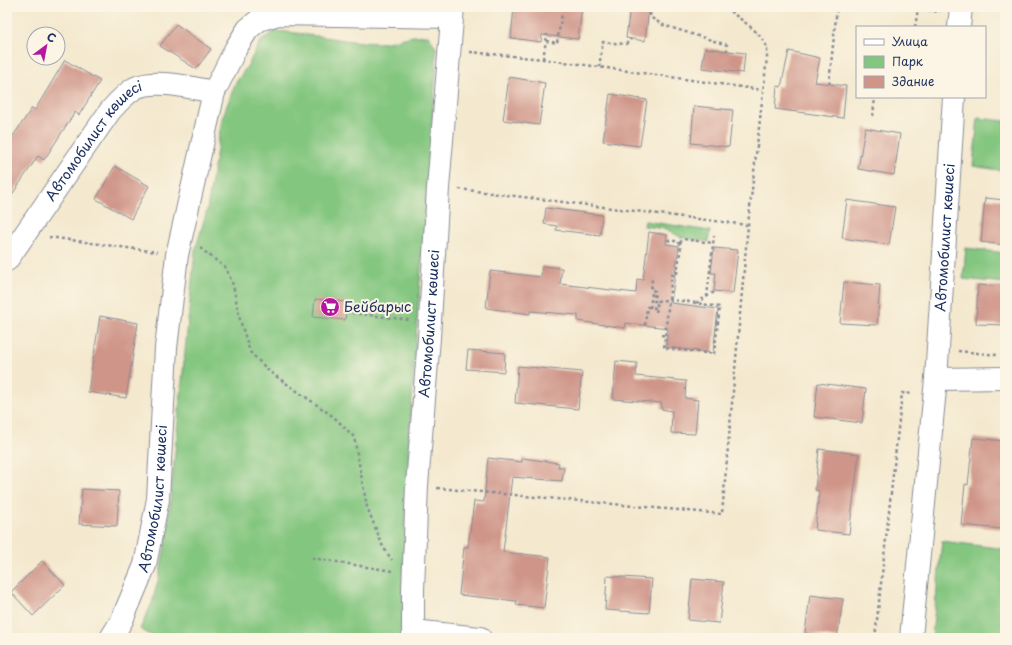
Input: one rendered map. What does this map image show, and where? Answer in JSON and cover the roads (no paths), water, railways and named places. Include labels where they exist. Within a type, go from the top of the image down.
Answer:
[{"type":"street","points":[[959,26],[960,7]]},
{"type":"street","name":"Автомобилист көшесі","points":[[111,638],[122,620],[145,565],[158,500],[166,348],[179,246],[214,92],[236,48],[248,29],[259,20],[278,14],[453,12],[438,188],[417,485],[413,635],[480,638]]},
{"type":"street","name":"Автомобилист көшесі","points":[[7,260],[110,111],[122,97],[137,88],[153,84],[214,92]]},
{"type":"street","name":"Автомобилист көшесі","points":[[911,638],[936,379],[954,98]]},
{"type":"street","points":[[936,379],[1005,378]]},
{"type":"place","name":"Бейбарыс","points":[[330,307]]}]
